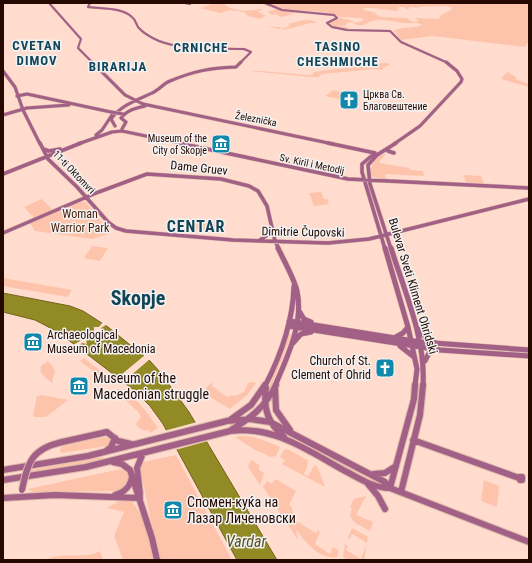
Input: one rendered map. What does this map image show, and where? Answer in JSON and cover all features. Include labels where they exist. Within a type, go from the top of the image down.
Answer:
[{"type":"street","name":"Železnička","points":[[49,3],[81,39],[78,48],[126,96],[134,101],[149,106],[376,154]]},
{"type":"street","points":[[3,172],[30,163],[98,134],[104,130],[110,117],[125,105],[150,94],[169,81],[195,70],[237,67],[251,52],[244,49],[185,46],[165,43],[156,40],[141,30],[137,26],[134,18],[129,14],[114,9],[88,7],[90,3]]},
{"type":"street","points":[[185,3],[190,4]]},
{"type":"street","points":[[265,3],[290,11],[334,14],[337,18],[328,23],[333,27],[358,31],[390,31],[402,43],[446,62],[457,71],[461,77],[461,82],[418,128],[409,136],[376,154],[368,165],[368,174],[381,182]]},
{"type":"street","name":"11-ti Oktomvri","points":[[3,71],[15,89],[22,108],[46,156],[85,195],[110,224],[130,232]]},
{"type":"street","points":[[363,181],[361,168],[362,164],[414,129],[461,77]]},
{"type":"street","points":[[15,89],[27,94],[123,114],[139,107],[149,106]]},
{"type":"street","points":[[17,96],[27,94]]},
{"type":"street","points":[[125,105],[127,101],[126,96],[134,98],[142,97]]},
{"type":"street","points":[[142,97],[140,101],[142,104]]},
{"type":"street","points":[[55,105],[60,103],[58,100]]},
{"type":"street","points":[[127,132],[115,126],[111,121],[113,116],[129,103],[134,101]]},
{"type":"street","points":[[3,115],[18,108],[20,103]]},
{"type":"street","points":[[10,112],[22,108],[55,105],[80,106]]},
{"type":"street","points":[[10,112],[20,110],[25,114]]},
{"type":"street","points":[[122,129],[126,124],[126,122],[121,118],[123,114]]},
{"type":"street","points":[[106,126],[107,129],[112,132],[115,126]]},
{"type":"street","name":"Sv. Kiril i Metodij","points":[[46,156],[112,132],[127,132],[348,179],[381,182],[529,187]]},
{"type":"street","points":[[43,149],[49,151],[62,149]]},
{"type":"street","points":[[387,149],[388,151],[394,153]]},
{"type":"street","points":[[3,172],[46,156]]},
{"type":"street","points":[[30,163],[43,161],[53,164]]},
{"type":"street","name":"Dame Gruev","points":[[3,233],[76,201],[85,195],[94,194],[138,176],[150,173],[228,180],[258,191],[263,198],[272,233],[298,295],[296,328],[292,344],[275,387]]},
{"type":"street","name":"Bulevar Sveti Kliment Ohridski","points":[[368,174],[416,327],[424,362],[424,395],[400,492]]},
{"type":"street","points":[[348,179],[365,187]]},
{"type":"street","name":"Bulevar Sveti Kliment Ohridski","points":[[363,181],[408,327],[416,359],[417,376],[415,395],[390,488]]},
{"type":"street","points":[[371,186],[381,182]]},
{"type":"street","name":"Dimitrie Čupovski","points":[[130,232],[195,238],[338,243],[369,239],[529,199]]},
{"type":"street","points":[[76,201],[90,201]]},
{"type":"street","points":[[384,226],[390,230],[399,231]]},
{"type":"street","points":[[258,241],[272,233],[290,242]]},
{"type":"street","points":[[369,239],[376,241],[383,246]]},
{"type":"street","points":[[282,254],[283,246],[290,242]]},
{"type":"street","points":[[287,439],[270,422],[264,404],[267,384],[289,324],[294,284]]},
{"type":"street","points":[[298,311],[307,321],[321,329]]},
{"type":"street","points":[[289,324],[297,322],[321,329],[421,344],[437,343],[529,350]]},
{"type":"street","points":[[289,324],[296,328],[321,329]]},
{"type":"street","points":[[394,341],[403,334],[408,327]]},
{"type":"street","points":[[416,327],[426,338],[437,343]]},
{"type":"street","points":[[292,344],[302,334],[321,329]]},
{"type":"street","points":[[394,341],[407,350],[416,359]]},
{"type":"street","points":[[421,344],[440,350],[529,356]]},
{"type":"street","points":[[424,362],[430,352],[440,350]]},
{"type":"street","points":[[227,421],[250,406],[267,384]]},
{"type":"street","points":[[230,431],[250,419],[264,404],[275,387]]},
{"type":"street","points":[[275,387],[274,406],[276,412],[291,432]]},
{"type":"street","points":[[3,470],[53,463],[104,453],[227,421],[250,419],[270,422],[291,432],[385,482],[390,488]]},
{"type":"street","points":[[3,480],[58,472],[111,461],[230,431],[258,430],[287,439],[365,482],[383,488],[390,488],[529,542]]},
{"type":"street","points":[[22,493],[28,465],[33,455],[44,447],[107,432],[126,444],[135,445]]},
{"type":"street","points":[[104,453],[111,447],[115,438]]},
{"type":"street","points":[[413,440],[524,480]]},
{"type":"street","points":[[140,498],[136,466],[137,460],[142,453]]},
{"type":"street","points":[[111,461],[127,466],[132,475],[157,560]]},
{"type":"street","points":[[369,473],[385,474],[397,465]]},
{"type":"street","points":[[106,496],[119,494],[127,489],[131,483],[132,475]]},
{"type":"street","points":[[365,482],[376,493],[385,509]]},
{"type":"street","points":[[3,498],[22,493],[140,498]]},
{"type":"green space","points":[[209,3],[223,3],[236,10],[262,9],[263,10],[257,11],[266,16],[260,19],[248,16],[244,12],[230,10],[220,13],[200,8],[212,4]]},
{"type":"green space","points":[[259,3],[529,3],[529,41],[525,47],[433,36],[399,40],[397,34],[393,31],[422,25],[380,20],[360,26],[353,23],[363,21],[362,18],[339,17],[336,15],[314,11],[299,11],[282,17],[275,14],[272,15],[268,12],[276,9]],"holes":[[[399,7],[404,7],[406,9],[409,9],[410,7],[452,7],[452,9],[440,16],[439,19],[415,18],[419,21],[414,22],[406,18],[380,17],[373,12],[364,10],[363,8],[397,11]]]},
{"type":"green space","points":[[340,18],[354,22],[347,23],[345,26],[335,25],[350,28],[348,29],[333,27],[328,23]]},
{"type":"green space","points":[[311,20],[317,23],[310,23],[284,30],[283,28],[279,29],[267,26],[286,28],[290,25],[288,24]]},
{"type":"green space","points":[[385,63],[391,64],[383,68],[383,70],[374,69],[322,74],[318,77],[249,71],[312,75],[314,72]]},
{"type":"green space","points":[[507,72],[516,77],[515,79],[529,84],[529,87],[501,79]]},
{"type":"green space","points":[[334,90],[358,97],[352,102],[325,96]]},
{"type":"green space","points":[[386,154],[379,162],[380,163],[409,168],[411,170],[423,171],[424,176],[385,174],[386,179],[373,177],[371,175],[371,171],[374,161],[379,156]]},
{"type":"green space","points":[[463,175],[481,176],[484,184],[466,183]]},
{"type":"green space","points":[[321,192],[324,199],[327,199],[329,204],[314,206],[309,193]]},
{"type":"green space","points":[[42,199],[54,211],[35,219],[24,207]]},
{"type":"green space","name":"Woman Warrior Park","points":[[81,202],[86,202],[111,233],[92,239],[35,231],[30,223]]},
{"type":"green space","points":[[194,221],[218,224],[217,226],[223,227],[221,231],[191,229]]},
{"type":"green space","points":[[92,246],[108,248],[100,261],[84,258]]},
{"type":"green space","points":[[3,278],[72,290],[68,297],[3,286]]},
{"type":"green space","points":[[289,334],[292,334],[268,395],[267,392]]},
{"type":"green space","points":[[84,358],[110,380],[107,382],[80,361]]},
{"type":"green space","points":[[48,361],[55,370],[52,383],[41,372],[41,366]]},
{"type":"green space","points":[[212,382],[212,386],[229,397],[231,395],[235,396],[244,392],[248,383],[256,383],[247,395],[230,409],[205,394],[206,388]]},
{"type":"green space","points":[[119,389],[135,399],[158,428],[150,433],[149,430],[143,430],[138,427],[136,424],[141,417],[139,413],[116,391]]},
{"type":"green space","points":[[42,395],[68,400],[46,417],[35,417],[33,415],[37,396]]},
{"type":"green space","points":[[278,429],[379,483],[360,476],[327,460],[295,442]]},
{"type":"green space","points":[[241,436],[261,439],[280,447],[276,456],[271,457],[255,450],[235,437]]},
{"type":"green space","points":[[106,437],[110,438],[112,441],[107,446],[62,453],[60,451],[62,444]]},
{"type":"green space","points":[[287,449],[307,460],[308,464],[304,474],[308,476],[314,466],[317,466],[325,487],[282,464],[285,460],[280,457],[284,450]]},
{"type":"green space","points":[[176,455],[232,560],[159,560],[139,463]]},
{"type":"green space","points":[[103,457],[103,460],[30,473],[30,470]]},
{"type":"green space","points":[[251,460],[259,465],[259,470],[264,473],[260,485],[248,467]]},
{"type":"green space","points":[[121,469],[127,470],[130,476],[126,487],[117,491],[33,492],[28,489]]},
{"type":"green space","points":[[275,479],[296,491],[289,505],[292,507],[294,523],[296,521],[316,533],[318,530],[320,532],[315,544],[330,554],[333,547],[339,551],[337,557],[325,556],[319,553],[308,544],[296,529],[298,540],[263,487],[267,481],[272,484]]},
{"type":"green space","points":[[484,480],[499,486],[497,507],[481,501]]},
{"type":"green space","points":[[366,496],[356,515],[373,522],[370,531],[355,523],[350,516],[352,508],[350,507],[354,499]]},
{"type":"green space","points":[[121,500],[130,500],[139,512],[146,528],[153,560],[123,560],[114,536],[124,512],[107,508]]},
{"type":"green space","points":[[352,528],[368,537],[367,543],[352,534],[350,539],[348,538]]},
{"type":"green space","points":[[367,543],[364,560],[346,560],[343,556],[345,544],[348,546],[346,550],[361,559]]},
{"type":"green space","points":[[100,551],[103,560],[46,560],[52,557],[87,555]]},
{"type":"water","name":"Vardar","points":[[3,293],[70,306],[83,311],[108,327],[150,361],[160,372],[189,412],[277,560],[237,560],[163,424],[150,406],[134,390],[58,332],[35,320],[3,312]]},
{"type":"pier","points":[[103,322],[106,325],[101,328],[101,332],[97,331],[93,334],[95,338],[90,337],[86,340],[87,344],[82,343],[77,348],[73,345],[80,341],[79,338],[83,339],[87,335],[87,332],[91,333],[94,330],[94,327],[99,327]]},
{"type":"pier","points":[[145,355],[150,359],[122,383],[116,379]]},
{"type":"pier","points":[[197,422],[208,441],[175,450],[164,431]]},
{"type":"place","name":"Црква Св. Благовештение","points":[[349,100]]},
{"type":"place","name":"Museum of the City of Skopje","points":[[221,144]]},
{"type":"place","name":"Archaeological Museum of Macedonia","points":[[33,342]]},
{"type":"place","name":"Church of St. Clement of Ohrid","points":[[385,368]]},
{"type":"place","name":"Museum of the Macedonian struggle","points":[[79,386]]},
{"type":"place","name":"Спомен-куќа на Лазар Личеновски","points":[[173,510]]},
{"type":"district","name":"CRNICHE","points":[[201,47]]},
{"type":"district","name":"CVETAN DIMOV","points":[[37,52]]},
{"type":"district","name":"TASINO CHESHMICHE","points":[[338,54]]},
{"type":"district","name":"BIRARIJA","points":[[118,66]]},
{"type":"district","name":"CENTAR","points":[[196,226]]},
{"type":"district","name":"Skopje","points":[[138,298]]}]
